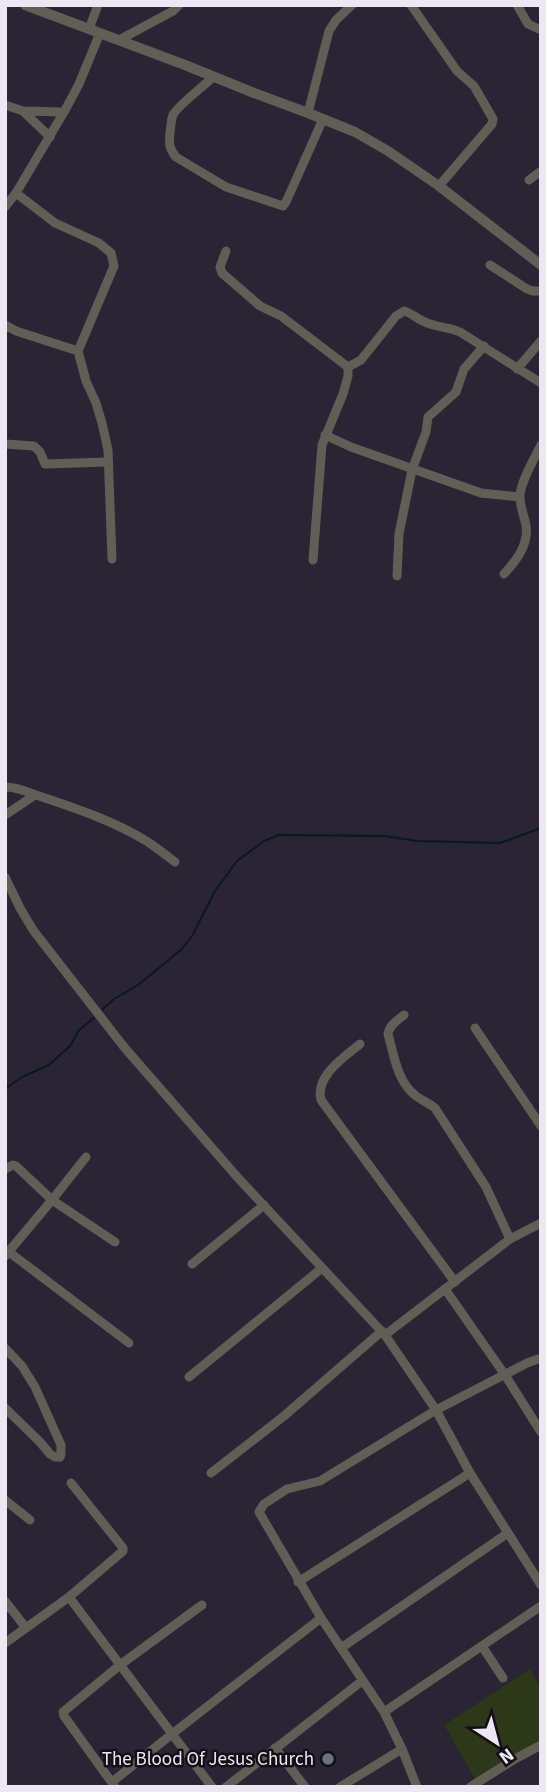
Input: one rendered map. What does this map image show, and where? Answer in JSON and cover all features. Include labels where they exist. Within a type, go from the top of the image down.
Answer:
[{"type":"street","points":[[25,5],[355,132],[439,186],[541,265]]},
{"type":"street","points":[[5,207],[50,137],[79,84],[94,31],[98,5]]},
{"type":"street","points":[[119,40],[179,5]]},
{"type":"street","points":[[308,113],[329,32],[336,20],[352,5]]},
{"type":"street","points":[[411,5],[457,71],[474,86],[493,119],[492,124],[439,186]]},
{"type":"street","points":[[517,5],[528,23],[541,30]]},
{"type":"street","points":[[213,77],[177,108],[172,116],[169,144],[176,158],[226,187],[283,206],[323,119]]},
{"type":"street","points":[[5,105],[23,111],[64,112]]},
{"type":"street","points":[[23,111],[50,137]]},
{"type":"street","points":[[529,180],[541,171]]},
{"type":"street","points":[[16,193],[55,223],[99,243],[111,253],[114,266],[78,351],[86,381],[96,403],[108,450],[112,559]]},
{"type":"street","points":[[226,251],[220,267],[222,273],[260,306],[281,316],[348,367]]},
{"type":"street","points":[[490,265],[527,289],[541,291]]},
{"type":"street","points":[[348,367],[361,360],[396,316],[404,311],[425,323],[460,332],[541,383]]},
{"type":"street","points":[[5,324],[16,331],[78,351]]},
{"type":"street","points":[[517,369],[541,341]]},
{"type":"street","points":[[397,576],[399,534],[412,470],[426,432],[428,416],[456,392],[464,369],[484,346]]},
{"type":"street","points":[[313,560],[322,445],[343,394],[348,367]]},
{"type":"street","points":[[326,435],[412,470],[481,493],[519,497]]},
{"type":"street","points":[[5,444],[34,446],[45,464],[107,462]]},
{"type":"street","points":[[503,574],[518,559],[525,543],[527,529],[519,497],[521,488],[536,466],[541,445]]},
{"type":"street","points":[[5,787],[15,787],[73,807],[127,830],[175,862]]},
{"type":"street","points":[[5,815],[35,795]]},
{"type":"street","points":[[5,877],[8,889],[33,930],[124,1047],[264,1205],[384,1333],[436,1410],[470,1473],[541,1585]]},
{"type":"street","points":[[404,1015],[392,1025],[388,1034],[399,1073],[415,1096],[430,1103],[451,1131],[486,1187],[510,1239]]},
{"type":"street","points":[[475,1028],[541,1126]]},
{"type":"street","points":[[360,1044],[336,1063],[328,1074],[319,1093],[321,1100],[455,1282]]},
{"type":"street","points":[[86,1157],[7,1254],[130,1343]]},
{"type":"street","points":[[5,1169],[13,1165],[52,1200],[115,1242]]},
{"type":"street","points":[[192,1264],[264,1205]]},
{"type":"street","points":[[211,1473],[384,1333],[510,1239],[541,1223]]},
{"type":"street","points":[[189,1377],[322,1268]]},
{"type":"street","points":[[445,1289],[541,1432]]},
{"type":"street","points":[[5,1348],[22,1366],[35,1387],[61,1445],[60,1457],[50,1454],[5,1408]]},
{"type":"street","points":[[417,1787],[384,1712],[298,1582],[259,1512],[264,1504],[287,1489],[320,1481],[436,1410],[541,1358]]},
{"type":"street","points":[[298,1582],[470,1473]]},
{"type":"street","points":[[5,1643],[69,1597],[123,1550],[71,1483]]},
{"type":"street","points":[[5,1500],[30,1520]]},
{"type":"street","points":[[341,1648],[508,1533]]},
{"type":"street","points":[[69,1597],[212,1787]]},
{"type":"street","points":[[5,1601],[26,1628]]},
{"type":"street","points":[[202,1605],[64,1710],[63,1714],[114,1785],[172,1734],[321,1618]]},
{"type":"street","points":[[384,1712],[541,1606]]},
{"type":"street","points":[[482,1646],[503,1678]]},
{"type":"street","points":[[226,1787],[362,1681]]},
{"type":"street","points":[[470,1787],[541,1745]]},
{"type":"street","points":[[275,1748],[305,1787]]},
{"type":"street","points":[[340,1787],[402,1749]]},
{"type":"green space","points":[[530,1669],[541,1690],[541,1746],[477,1782],[444,1725]]},
{"type":"waterway","points":[[103,1009],[182,949],[192,936],[215,891],[237,861],[264,841],[279,835],[385,836],[417,841],[500,843],[541,828]]},
{"type":"waterway","points":[[5,1089],[22,1077],[49,1065],[70,1046],[79,1030],[94,1018]]},
{"type":"place","name":"The Blood Of Jesus Church","points":[[328,1759]]}]
